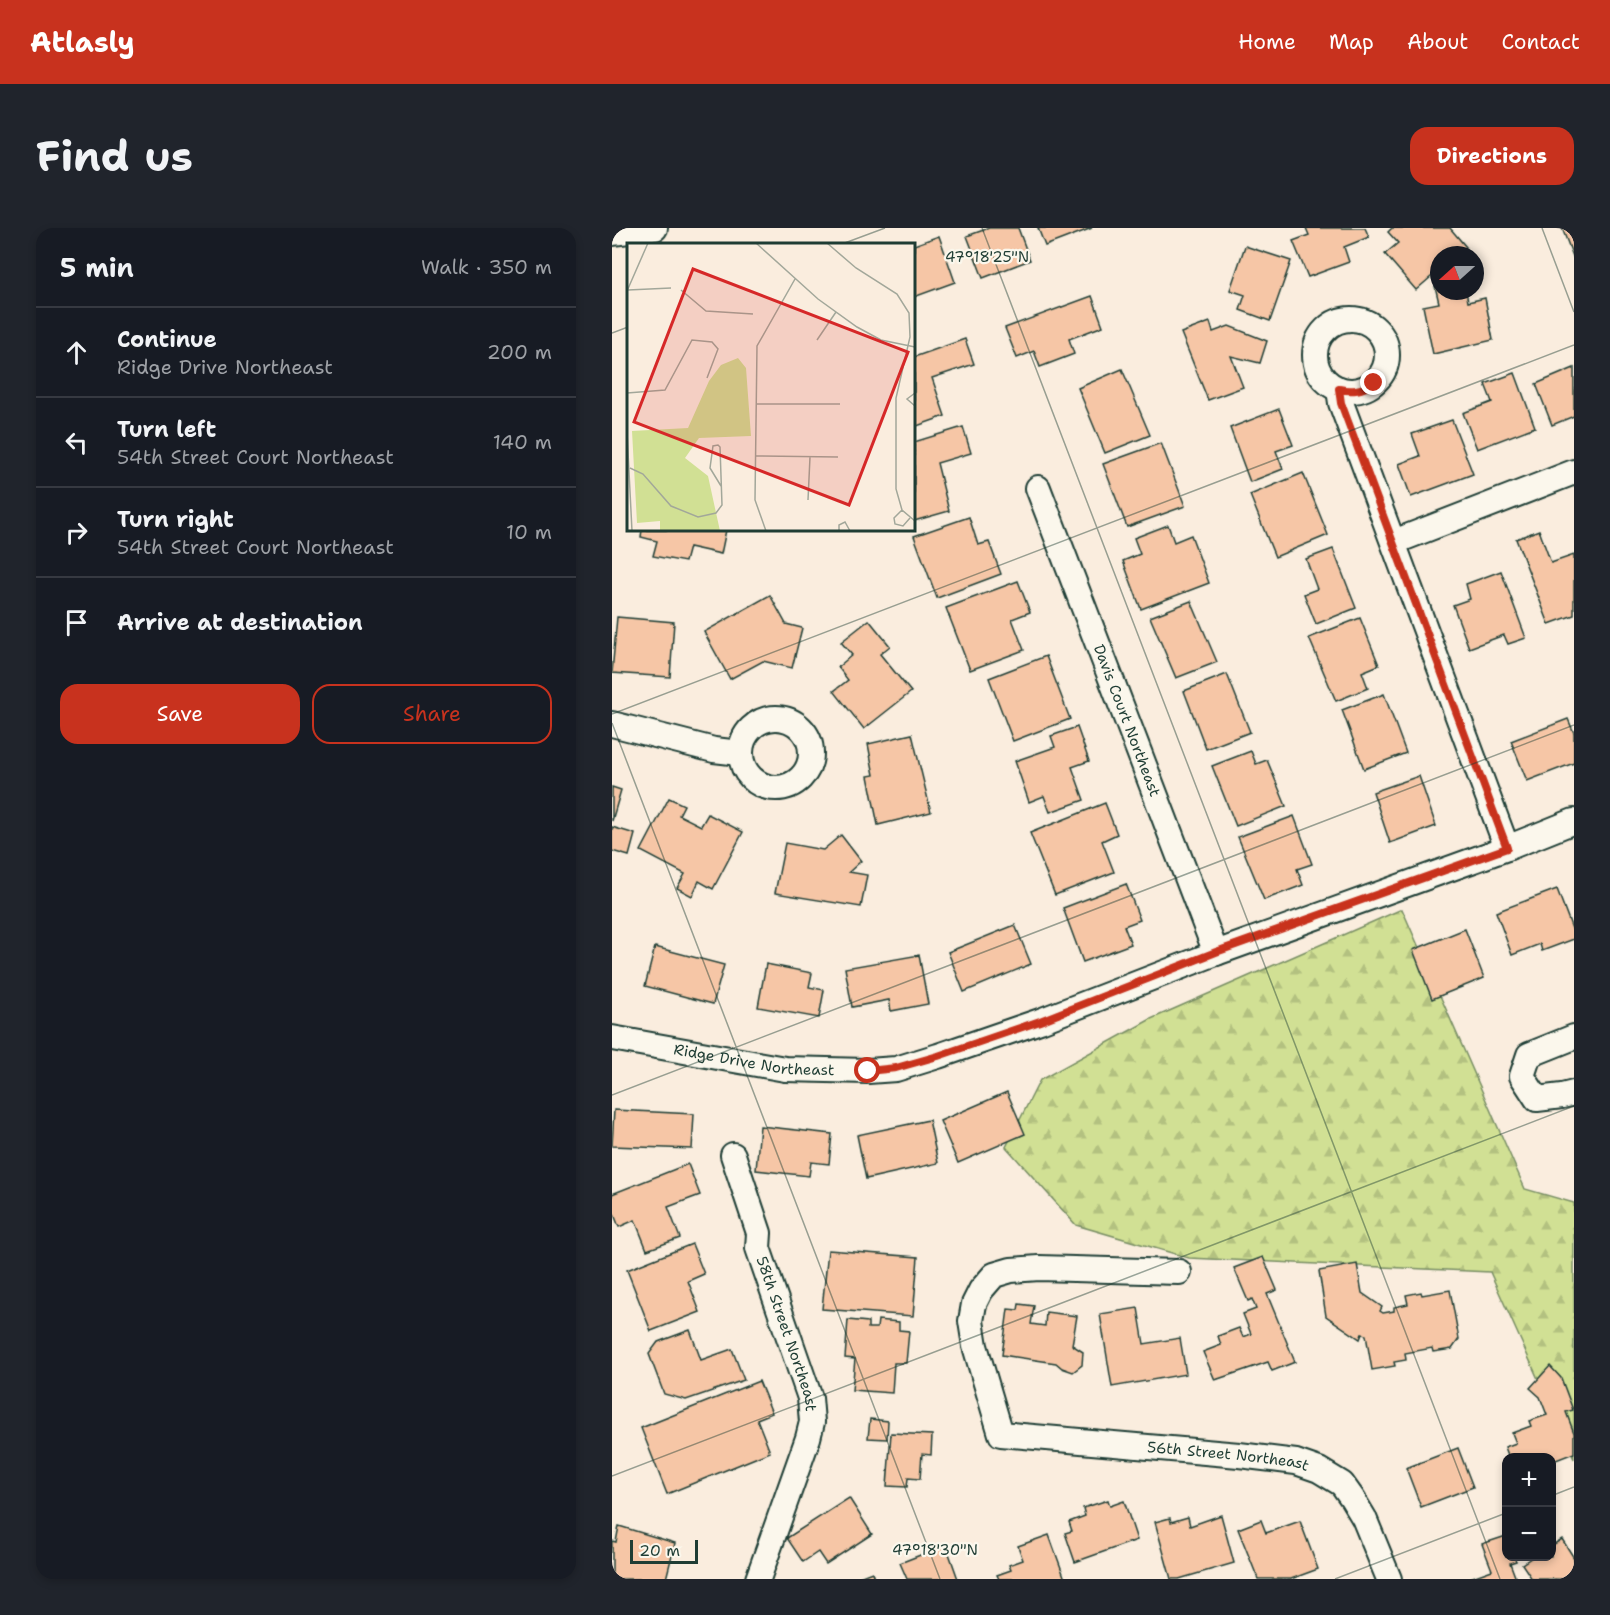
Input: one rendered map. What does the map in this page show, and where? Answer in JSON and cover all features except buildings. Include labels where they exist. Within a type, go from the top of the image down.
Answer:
[{"type":"street","points":[[612,233],[655,228]]},
{"type":"street","points":[[1339,389],[1341,403],[1507,848]]},
{"type":"street","points":[[1394,542],[1574,472]]},
{"type":"street","name":"Davis Court Northeast","points":[[1038,488],[1216,952]]},
{"type":"street","points":[[612,724],[714,750],[740,753]]},
{"type":"street","name":"Ridge Drive Northeast","points":[[612,1038],[785,1069],[868,1071],[896,1068],[1040,1021],[1216,952],[1507,848],[1574,821]]},
{"type":"street","points":[[1574,1037],[1529,1055],[1522,1076],[1537,1099],[1574,1093]]},
{"type":"street","name":"58th Street Northeast","points":[[733,1155],[759,1233],[758,1248],[810,1398],[812,1422],[758,1579]]},
{"type":"street","name":"56th Street Northeast","points":[[1179,1272],[1039,1268],[1011,1270],[994,1275],[981,1290],[974,1304],[971,1321],[975,1346],[1001,1434],[1239,1455],[1296,1462],[1319,1470],[1342,1484],[1352,1498],[1364,1518],[1389,1579]]},
{"type":"green space","points":[[1402,909],[1525,1189],[1574,1203],[1574,1459],[1490,1272],[1189,1258],[1076,1225],[1006,1147],[1040,1080],[1151,1019]]},
{"type":"route","points":[[868,1071],[896,1068],[938,1056],[1040,1021],[1216,952],[1507,848],[1341,403],[1339,389],[1351,391],[1363,389],[1374,383]]}]
